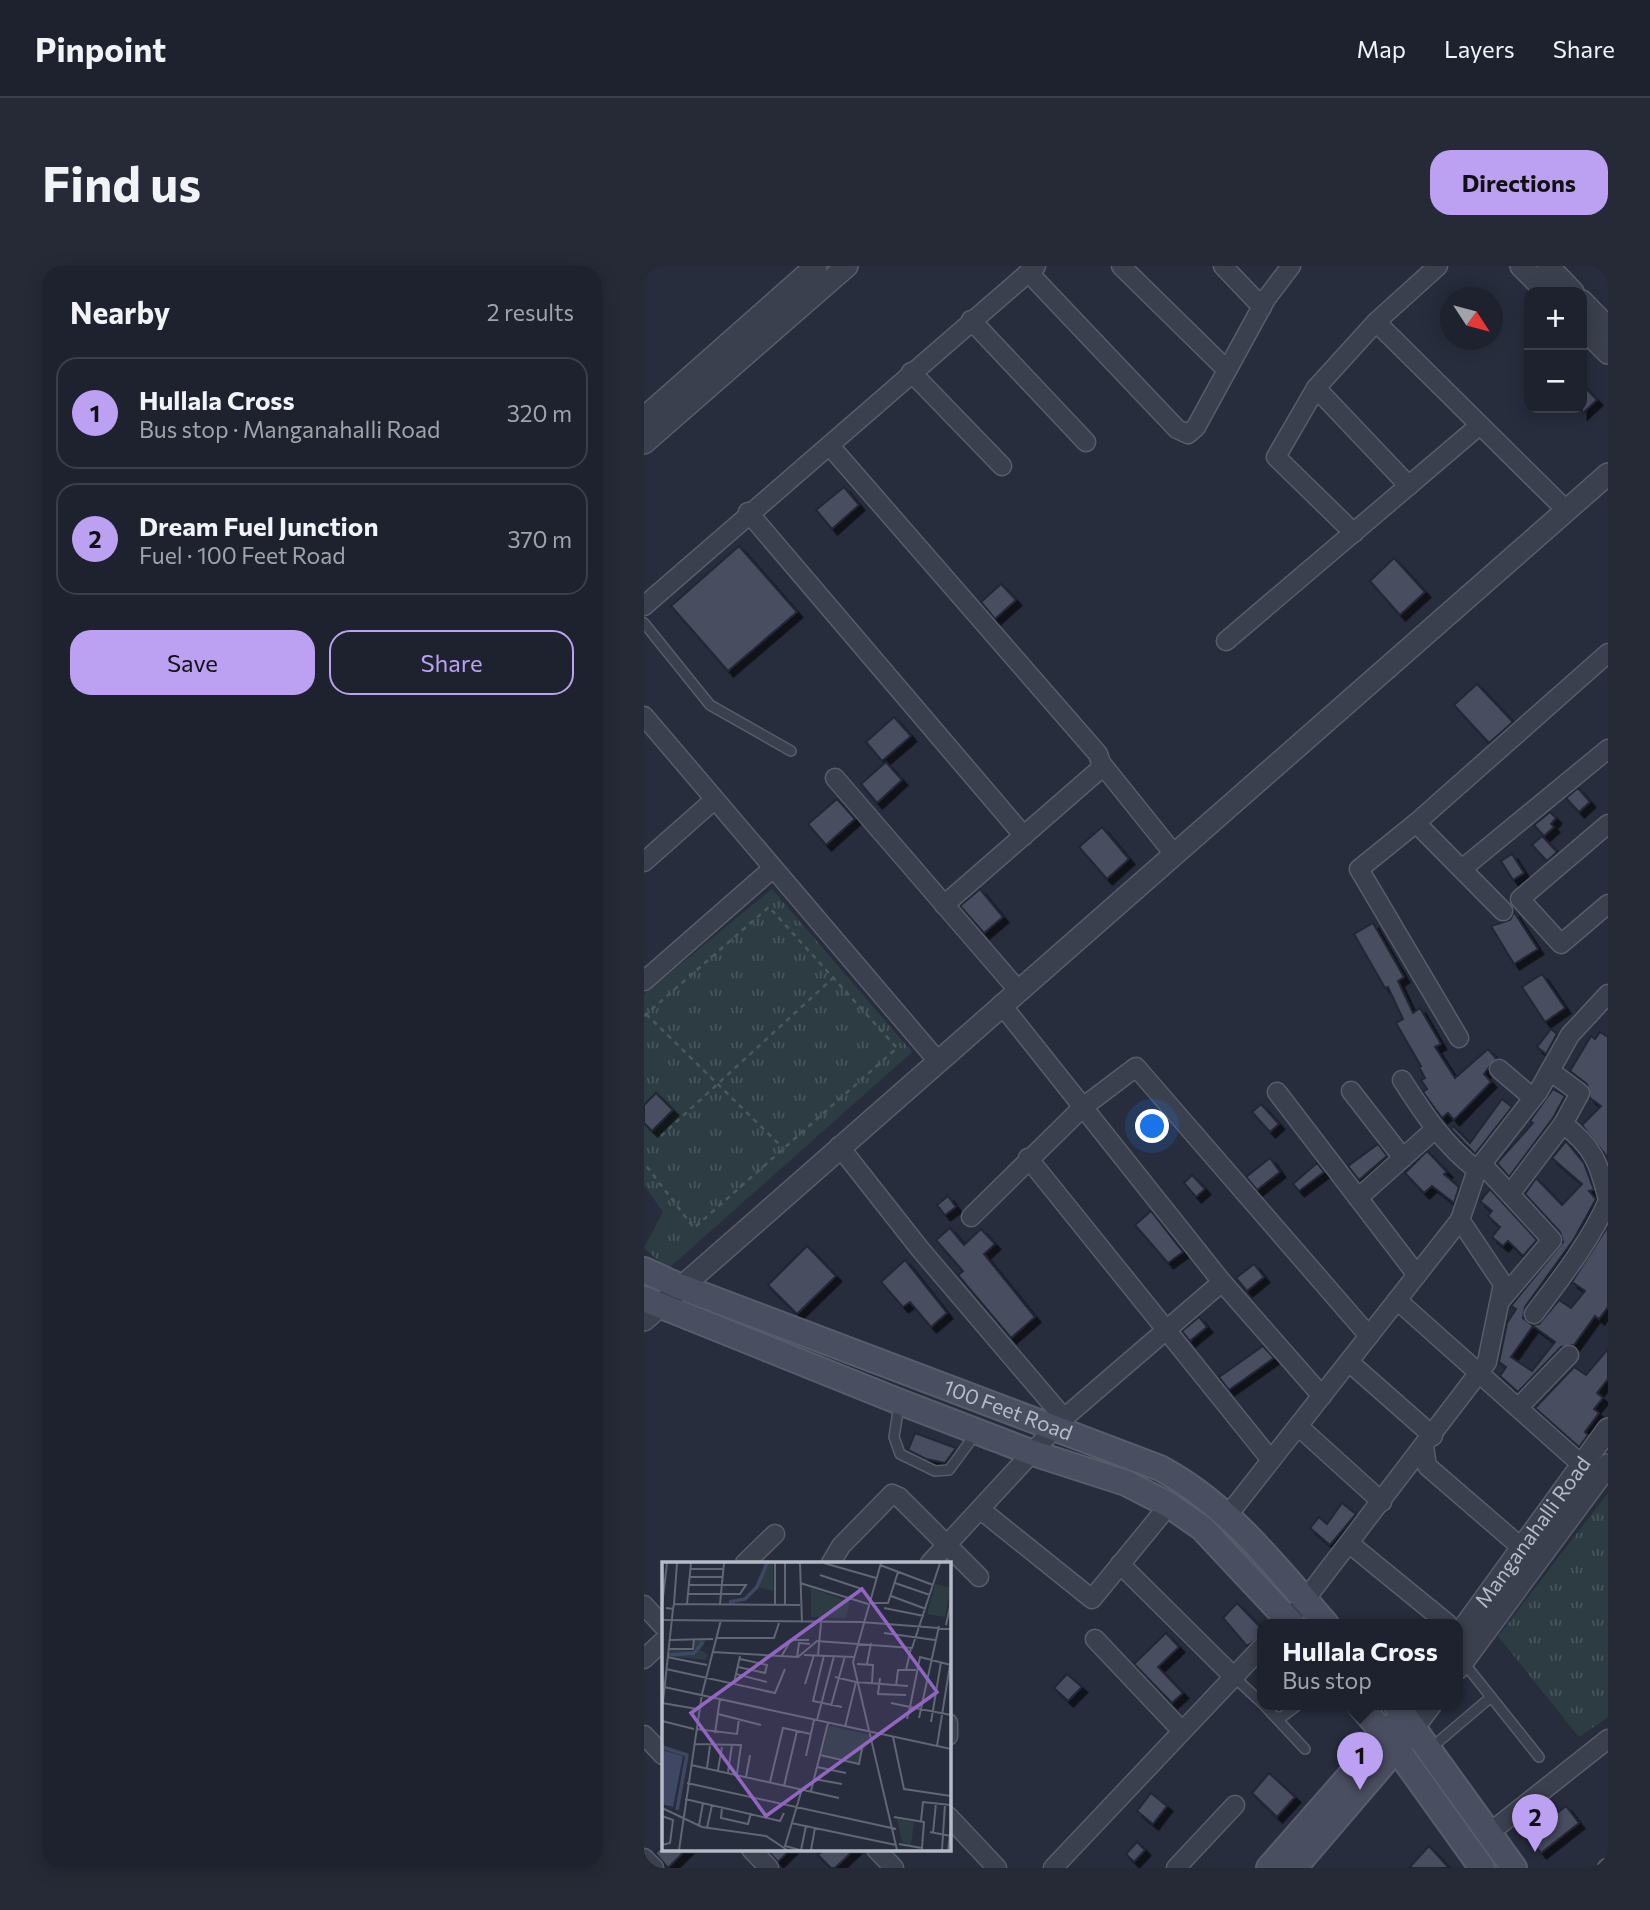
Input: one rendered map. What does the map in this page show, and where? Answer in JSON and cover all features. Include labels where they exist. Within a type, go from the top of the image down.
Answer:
[{"type":"main road","name":"100 Feet Road","points":[[644,1270],[679,1286],[1060,1422],[1160,1468],[1194,1486],[1228,1515],[1322,1619]]},
{"type":"main road","name":"100 Feet Road","points":[[649,1308],[1033,1453],[1126,1483],[1169,1505],[1202,1528],[1285,1619]]},
{"type":"main road","points":[[1364,1710],[1390,1741],[1479,1867]]},
{"type":"main road","points":[[1294,1868],[1390,1741],[1406,1713],[1428,1750],[1514,1868]]},
{"type":"main road","points":[[1269,1868],[1390,1741]]},
{"type":"street","points":[[644,418],[816,266]]},
{"type":"street","points":[[644,443],[847,266]]},
{"type":"street","points":[[1121,266],[1227,370]]},
{"type":"street","points":[[1223,266],[1262,307]]},
{"type":"street","points":[[645,603],[748,512],[831,446],[911,372],[1032,269],[1182,433],[1192,432],[1196,427],[1262,307],[1292,266]]},
{"type":"street","points":[[1354,533],[1276,457],[1316,388],[1376,322],[1438,266]]},
{"type":"street","points":[[1521,266],[1543,287]]},
{"type":"street","points":[[1548,266],[1568,287]]},
{"type":"street","points":[[1587,307],[1600,323],[1608,354]]},
{"type":"street","points":[[971,320],[1086,442]]},
{"type":"street","points":[[1376,322],[1566,510]]},
{"type":"street","points":[[911,372],[1002,466]]},
{"type":"street","points":[[1316,388],[1409,486]]},
{"type":"street","points":[[1226,640],[1480,425]]},
{"type":"street","points":[[831,446],[1098,754],[1101,763],[1174,854]]},
{"type":"street","points":[[649,1308],[679,1286],[1608,474]]},
{"type":"street","points":[[748,512],[1024,836]]},
{"type":"street","points":[[1459,1038],[1359,869],[1604,663]]},
{"type":"street","points":[[644,716],[650,736],[714,800],[937,1060]]},
{"type":"street","points":[[1462,870],[1608,749]]},
{"type":"street","points":[[944,905],[1099,770],[1101,763]]},
{"type":"street","points":[[835,778],[1018,990]]},
{"type":"street","points":[[644,862],[714,800]]},
{"type":"street","points":[[1416,823],[1503,911]]},
{"type":"street","points":[[1608,824],[1520,899],[1561,944],[1608,904]]},
{"type":"street","points":[[644,981],[772,869]]},
{"type":"street","points":[[1228,1515],[1460,1220],[1479,1167],[1534,1098],[1570,1035],[1606,1001]]},
{"type":"street","points":[[1001,1004],[1222,1282],[1322,1396]]},
{"type":"street","points":[[971,1217],[1028,1158],[1083,1107],[1136,1067],[1368,1336]]},
{"type":"street","points":[[1499,1069],[1534,1098]]},
{"type":"street","points":[[1510,1194],[1563,1124],[1580,1093],[1550,1071]]},
{"type":"street","points":[[1402,1080],[1434,1130],[1455,1154],[1479,1167],[1510,1194],[1552,1240],[1501,1300]]},
{"type":"street","points":[[1351,1091],[1403,1158]]},
{"type":"street","points":[[1277,1092],[1417,1275]]},
{"type":"street","points":[[1534,1314],[1593,1233],[1608,1200],[1602,1177],[1586,1141],[1563,1124]]},
{"type":"street","points":[[1358,1198],[1434,1130]]},
{"type":"street","points":[[839,1146],[1060,1422]]},
{"type":"street","points":[[1028,1158],[1271,1460]]},
{"type":"street","points":[[1291,1619],[1382,1503],[1487,1362],[1503,1284],[1460,1220]]},
{"type":"street","points":[[931,1562],[1060,1422],[1222,1282]]},
{"type":"street","points":[[1397,1300],[1582,1465]]},
{"type":"street","points":[[1518,1408],[1569,1355]]},
{"type":"street","points":[[1349,1362],[1429,1441],[1427,1466],[1522,1548]]},
{"type":"street","points":[[1298,1426],[1382,1503]]},
{"type":"street","name":"Manganahalli Road","points":[[1463,1622],[1522,1548],[1608,1429]]},
{"type":"street","name":"Manganahalli Road","points":[[1463,1661],[1608,1465]]},
{"type":"street","points":[[832,1562],[841,1546],[892,1494],[899,1497],[979,1577]]},
{"type":"street","points":[[981,1510],[1092,1599],[1169,1505]]},
{"type":"street","points":[[746,1562],[775,1534]]},
{"type":"street","points":[[1350,1544],[1441,1619]]},
{"type":"street","points":[[1120,1564],[1234,1677]]},
{"type":"street","points":[[644,1605],[662,1625]]},
{"type":"street","points":[[1095,1639],[1182,1731]]},
{"type":"street","points":[[644,1659],[662,1642]]},
{"type":"street","points":[[1053,1868],[1257,1652]]},
{"type":"street","points":[[644,1735],[662,1754]]},
{"type":"street","points":[[1488,1834],[1608,1739]]},
{"type":"street","points":[[1176,1868],[1235,1805]]},
{"type":"street","points":[[950,1818],[997,1868]]},
{"type":"street","points":[[752,1850],[769,1868]]},
{"type":"street","points":[[877,1850],[894,1868]]},
{"type":"street","points":[[644,1858],[654,1868]]},
{"type":"lane","points":[[644,623],[710,705],[791,751]]},
{"type":"lane","points":[[900,1402],[894,1437],[900,1454],[935,1471],[949,1470],[978,1430]]},
{"type":"lane","points":[[1463,1668],[1491,1697],[1539,1758]]},
{"type":"lane","points":[[1234,1677],[1257,1699]]},
{"type":"lane","points":[[1428,1750],[1491,1697]]},
{"type":"lane","points":[[1268,1710],[1305,1749]]},
{"type":"lane","points":[[1276,1717],[1282,1717],[1291,1710]]},
{"type":"path","points":[[644,1163],[694,1227],[783,1149],[897,1048],[769,907],[645,1015],[783,1149]]},
{"type":"path","points":[[661,1136],[833,978]]},
{"type":"green space","points":[[772,889],[912,1052],[668,1269],[644,1248],[663,1212],[644,1185],[644,994]]},
{"type":"green space","points":[[1608,1493],[1608,1717],[1579,1737],[1498,1636]]},
{"type":"building","points":[[1587,389],[1597,400],[1587,409]]},
{"type":"building","points":[[844,487],[859,505],[832,529],[816,510]]},
{"type":"building","points":[[739,546],[797,612],[728,671],[671,606]]},
{"type":"building","points":[[1394,558],[1425,592],[1400,615],[1370,581]]},
{"type":"building","points":[[1001,584],[1016,600],[995,619],[981,602]]},
{"type":"building","points":[[1477,684],[1513,722],[1489,743],[1454,705]]},
{"type":"building","points":[[894,717],[911,736],[882,761],[866,742]]},
{"type":"building","points":[[886,762],[902,780],[877,803],[861,784]]},
{"type":"building","points":[[1578,788],[1590,802],[1579,812],[1566,798]]},
{"type":"building","points":[[837,799],[855,819],[826,845],[808,824]]},
{"type":"building","points":[[1550,812],[1556,818],[1551,824],[1554,827],[1544,836],[1534,825]]},
{"type":"building","points":[[1102,827],[1129,859],[1107,879],[1079,847]]},
{"type":"building","points":[[1542,836],[1557,852],[1547,861],[1532,845]]},
{"type":"building","points":[[1512,854],[1524,873],[1513,880],[1501,861]]},
{"type":"building","points":[[980,889],[1003,917],[984,933],[960,906]]},
{"type":"building","points":[[1514,912],[1538,949],[1514,964],[1491,926],[1510,920]]},
{"type":"building","points":[[1373,923],[1404,977],[1398,981],[1413,1013],[1420,1008],[1441,1044],[1435,1047],[1455,1078],[1488,1049],[1496,1058],[1484,1074],[1491,1082],[1454,1120],[1448,1113],[1442,1118],[1423,1092],[1427,1089],[1421,1080],[1425,1078],[1419,1067],[1421,1066],[1396,1023],[1403,1019],[1388,987],[1385,988],[1354,934]]},
{"type":"building","points":[[1542,974],[1565,1008],[1545,1022],[1522,987]]},
{"type":"building","points":[[1551,1029],[1557,1034],[1546,1054],[1537,1047]]},
{"type":"building","points":[[1600,1032],[1608,1037],[1608,1158],[1582,1125],[1601,1106],[1590,1098],[1587,1084],[1570,1071],[1591,1036],[1595,1039]]},
{"type":"building","points":[[1553,1089],[1565,1096],[1553,1118],[1509,1177],[1497,1163],[1533,1123],[1530,1121]]},
{"type":"building","points":[[656,1093],[673,1110],[652,1131],[644,1123],[644,1105]]},
{"type":"building","points":[[1502,1099],[1512,1107],[1475,1154],[1451,1129],[1453,1126],[1470,1143]]},
{"type":"building","points":[[1261,1104],[1279,1124],[1270,1132],[1252,1112]]},
{"type":"building","points":[[1566,1141],[1584,1163],[1594,1190],[1589,1191],[1596,1199],[1574,1239],[1525,1307],[1523,1318],[1532,1325],[1539,1324],[1559,1300],[1571,1308],[1585,1291],[1572,1282],[1608,1226],[1608,1307],[1599,1319],[1595,1316],[1574,1345],[1561,1347],[1518,1392],[1500,1376],[1506,1367],[1499,1362],[1507,1323],[1516,1309],[1511,1306],[1563,1242],[1560,1232],[1525,1194],[1536,1178],[1562,1205],[1582,1184],[1552,1158]],"holes":[[[1533,1326],[1555,1342],[1532,1371],[1511,1357]]]},
{"type":"building","points":[[1378,1144],[1387,1156],[1359,1180],[1348,1166]]},
{"type":"building","points":[[1427,1151],[1447,1172],[1444,1174],[1459,1187],[1454,1203],[1432,1186],[1424,1193],[1405,1173]]},
{"type":"building","points":[[1270,1158],[1280,1172],[1257,1190],[1246,1177]]},
{"type":"building","points":[[1317,1163],[1324,1172],[1299,1191],[1293,1184]]},
{"type":"building","points":[[1192,1175],[1205,1189],[1196,1197],[1184,1183]]},
{"type":"building","points":[[1490,1189],[1537,1240],[1523,1256],[1508,1241],[1503,1246],[1492,1237],[1500,1227],[1488,1216],[1492,1211],[1480,1201]]},
{"type":"building","points":[[948,1196],[956,1207],[945,1215],[937,1205]]},
{"type":"building","points":[[1151,1211],[1183,1252],[1168,1263],[1135,1225]]},
{"type":"building","points":[[950,1228],[964,1245],[981,1229],[995,1244],[984,1254],[1035,1317],[1011,1338],[958,1275],[963,1271],[936,1240]]},
{"type":"building","points":[[807,1246],[836,1276],[797,1314],[768,1285]]},
{"type":"building","points":[[905,1260],[947,1313],[931,1327],[910,1302],[903,1307],[881,1282]]},
{"type":"building","points":[[1254,1264],[1264,1277],[1247,1291],[1236,1278]]},
{"type":"building","points":[[1199,1317],[1207,1327],[1190,1341],[1182,1331]]},
{"type":"building","points":[[1263,1346],[1274,1358],[1229,1390],[1219,1377]]},
{"type":"building","points":[[1608,1349],[1608,1379],[1597,1393],[1603,1398],[1594,1409],[1599,1413],[1585,1432],[1588,1435],[1579,1447],[1535,1408],[1574,1367],[1586,1375]]},
{"type":"building","points":[[915,1433],[956,1448],[945,1463],[926,1459],[908,1450]]},
{"type":"building","points":[[1342,1503],[1356,1514],[1330,1545],[1310,1528],[1319,1517],[1327,1524]]},
{"type":"building","points":[[1237,1603],[1257,1624],[1257,1639],[1247,1646],[1223,1618]]},
{"type":"building","points":[[1166,1633],[1179,1647],[1158,1667],[1183,1693],[1172,1703],[1134,1664]]},
{"type":"building","points":[[1067,1674],[1082,1687],[1068,1701],[1054,1688]]},
{"type":"building","points":[[1269,1773],[1295,1797],[1277,1817],[1252,1793]]},
{"type":"building","points":[[1151,1793],[1167,1806],[1153,1824],[1137,1811]]},
{"type":"building","points":[[1566,1806],[1579,1823],[1541,1853],[1528,1836]]},
{"type":"building","points":[[1137,1842],[1145,1850],[1134,1862],[1126,1854]]},
{"type":"building","points":[[1429,1846],[1449,1868],[1409,1868]]},
{"type":"building","points":[[659,1849],[686,1850],[668,1868],[655,1853]]},
{"type":"building","points":[[767,1850],[790,1850],[778,1862]]},
{"type":"building","points":[[824,1850],[854,1850],[835,1868],[831,1868],[818,1855]]},
{"type":"place","name":"Hullala Cross","points":[[1360,1790]]},
{"type":"place","name":"Dream Fuel Junction","points":[[1535,1852]]}]
